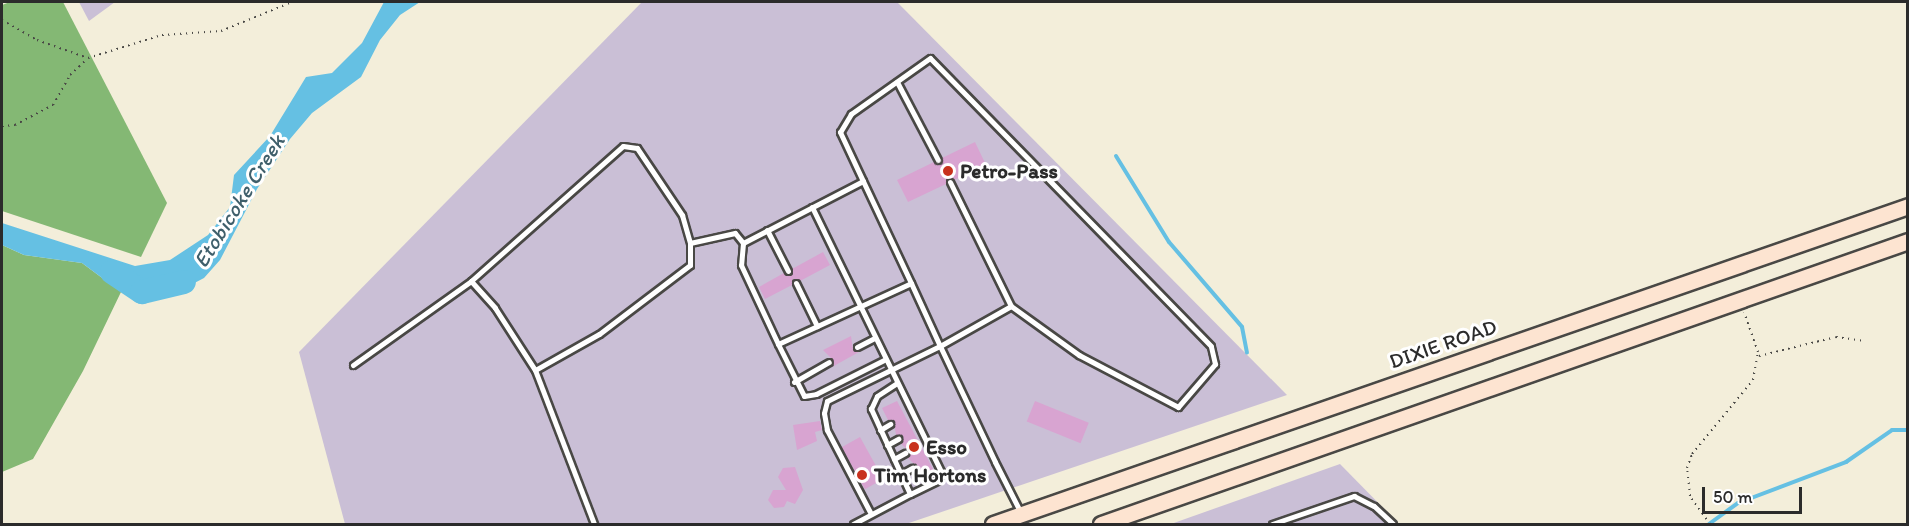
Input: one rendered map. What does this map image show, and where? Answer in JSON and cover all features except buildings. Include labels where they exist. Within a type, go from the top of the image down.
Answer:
[{"type":"main road","name":"DIXIE ROAD","points":[[993,525],[1023,519],[1908,206]]},
{"type":"main road","points":[[1101,525],[1908,241]]},
{"type":"lane","points":[[950,182],[1011,306],[1079,356],[1178,407],[1215,364],[1211,346],[930,58],[851,114],[840,132],[1023,519]]},
{"type":"lane","points":[[897,82],[938,160]]},
{"type":"lane","points":[[353,365],[471,281],[623,146],[637,148],[682,215],[690,243],[690,265],[599,334],[535,370]]},
{"type":"lane","points":[[743,243],[863,181]]},
{"type":"lane","points":[[812,207],[873,339],[935,455],[941,471],[939,480],[870,512],[853,525]]},
{"type":"lane","points":[[767,230],[788,271]]},
{"type":"lane","points":[[690,243],[735,233],[743,243],[741,265],[794,382],[804,396],[816,394],[884,360]]},
{"type":"lane","points":[[471,281],[495,308],[535,370],[594,525]]},
{"type":"lane","points":[[796,283],[817,326]]},
{"type":"lane","points":[[778,344],[911,283]]},
{"type":"lane","points":[[870,512],[827,430],[824,413],[832,397],[890,372],[1011,306]]},
{"type":"lane","points":[[857,347],[873,339]]},
{"type":"lane","points":[[794,382],[829,362]]},
{"type":"lane","points":[[897,383],[873,402],[871,410],[910,494]]},
{"type":"lane","points":[[905,416],[912,412]]},
{"type":"lane","points":[[880,429],[890,424]]},
{"type":"lane","points":[[912,430],[920,426]]},
{"type":"lane","points":[[887,444],[898,439]]},
{"type":"lane","points":[[920,445],[927,441]]},
{"type":"lane","points":[[894,459],[905,453]]},
{"type":"lane","points":[[927,459],[935,455]]},
{"type":"lane","points":[[901,474],[912,468]]},
{"type":"lane","points":[[1272,525],[1354,496],[1374,506],[1393,525]]},
{"type":"path","points":[[2,126],[15,125],[53,105],[70,75],[88,58],[162,35],[221,31],[292,2]]},
{"type":"path","points":[[2,20],[37,40],[88,58]]},
{"type":"path","points":[[1710,525],[1690,496],[1687,468],[1692,454],[1753,380],[1758,356],[1740,301]]},
{"type":"path","points":[[1758,356],[1836,337],[1865,341]]},
{"type":"shaded area","points":[[79,2],[115,2],[89,21]]},
{"type":"shaded area","points":[[642,2],[897,2],[1287,395],[906,524],[345,524],[299,352]]},
{"type":"shaded area","points":[[1340,464],[1399,524],[1171,524]]},
{"type":"green space","points":[[10,2],[63,2],[167,203],[141,257],[2,211],[2,5]]},
{"type":"green space","points":[[2,245],[24,255],[82,263],[121,292],[83,371],[33,459],[2,472]]},
{"type":"water","name":"Etobicoke Creek","points":[[384,2],[420,2],[400,15],[380,40],[361,77],[312,113],[290,139],[257,189],[220,260],[204,278],[183,289],[121,292],[82,263],[24,255],[2,245],[2,223],[135,266],[170,260],[208,235],[230,207],[234,175],[270,136],[306,77],[332,73],[362,43]]},
{"type":"waterway","points":[[1116,156],[1169,242],[1242,327],[1247,353]]},
{"type":"waterway","name":"Etobicoke Creek","points":[[112,272],[142,292],[184,282]]},
{"type":"waterway","points":[[1709,524],[1738,503],[1846,462],[1892,430],[1908,430]]},
{"type":"place","name":"Petro-Pass","points":[[948,171]]},
{"type":"place","name":"Esso","points":[[914,447]]},
{"type":"place","name":"Tim Hortons","points":[[862,475]]}]
